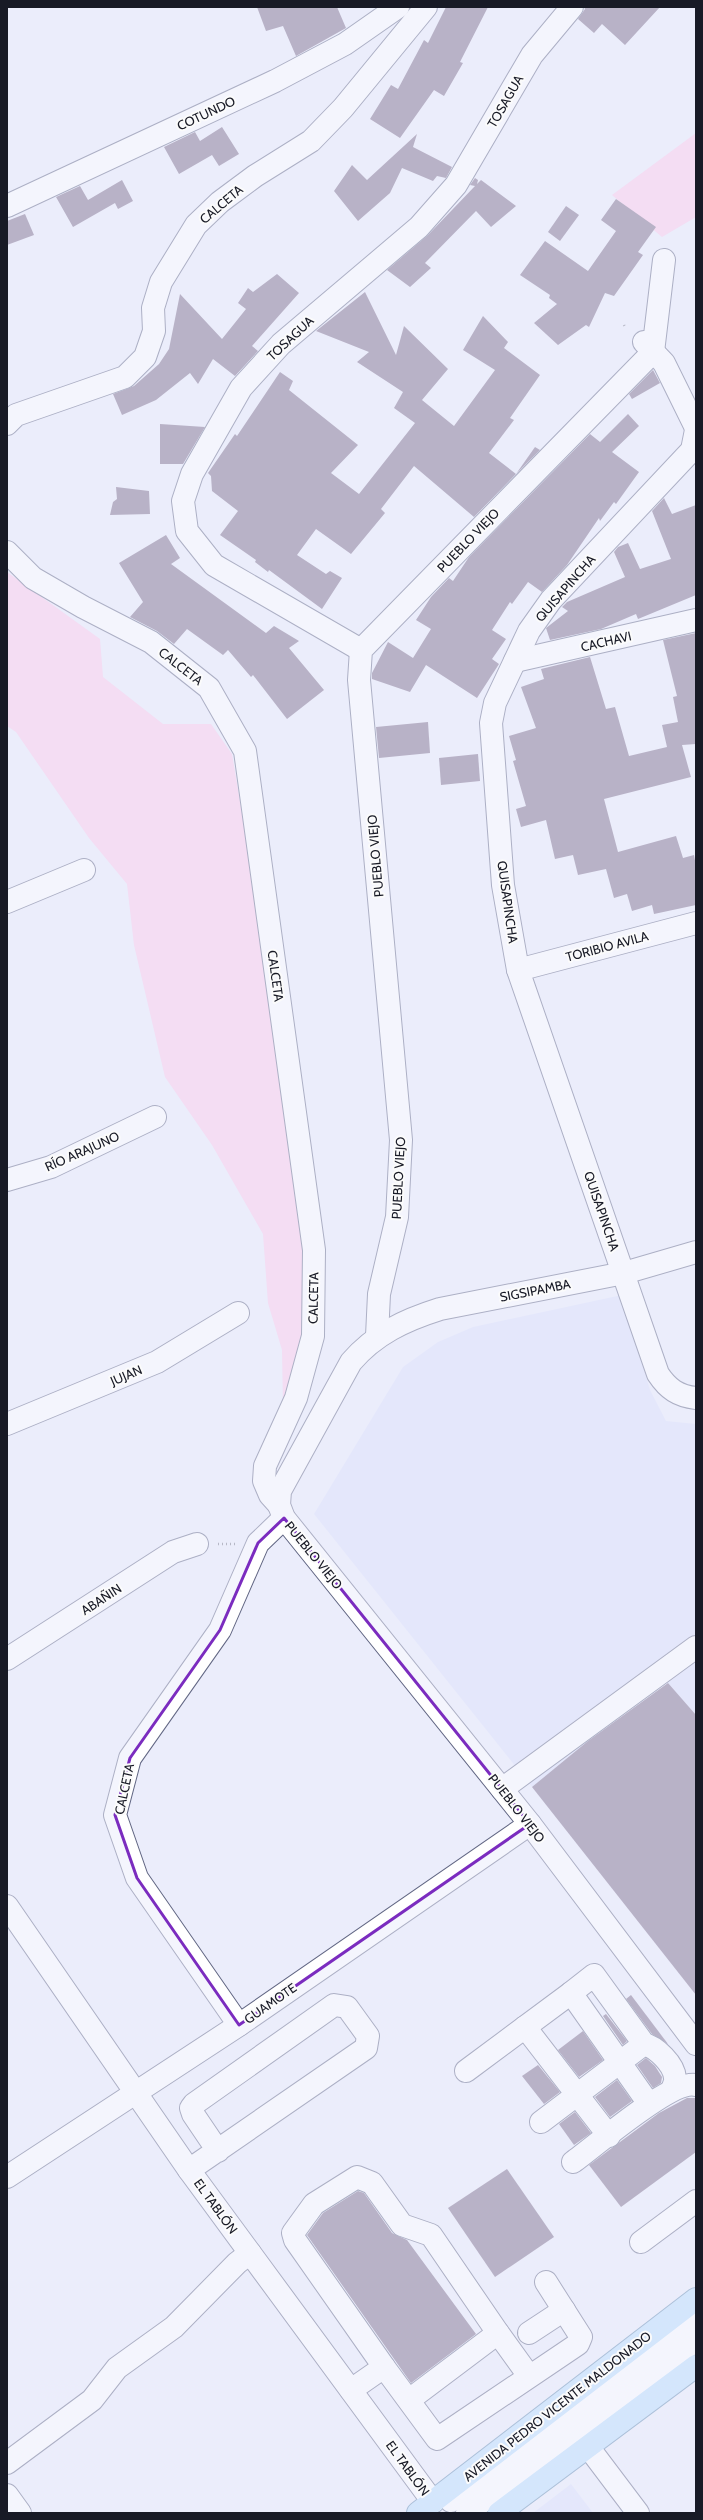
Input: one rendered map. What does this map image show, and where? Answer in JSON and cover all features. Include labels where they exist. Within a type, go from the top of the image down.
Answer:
[{"type":"main road","name":"AVENIDA PEDRO VICENTE MALDONADO","points":[[429,2509],[696,2299]]},
{"type":"main road","points":[[499,2513],[589,2448],[696,2366]]},
{"type":"street","name":"COTUNDO","points":[[7,206],[275,81],[345,44],[398,7]]},
{"type":"street","name":"CALCETA","points":[[7,424],[16,415],[125,377],[146,357],[154,331],[153,308],[161,282],[196,225],[238,189],[311,141],[344,108],[426,7]]},
{"type":"street","name":"TOSAGUA","points":[[362,650],[214,565],[187,531],[183,501],[192,474],[241,388],[280,344],[420,226],[456,185],[532,56],[572,7]]},
{"type":"street","points":[[648,347],[664,260]]},
{"type":"street","name":"PUEBLO VIEJO","points":[[377,1336],[379,1294],[397,1217],[401,1140],[359,680],[362,650],[648,347]]},
{"type":"street","name":"QUISAPINCHA","points":[[648,347],[664,364],[696,429],[692,450],[551,600],[528,631],[495,703],[491,723],[503,884],[518,970],[658,1374],[667,1388],[683,1396],[696,1398]]},
{"type":"street","name":"CALCETA","points":[[7,552],[33,578],[83,608],[150,642],[209,688],[245,751],[314,1250],[313,1336],[296,1398],[265,1466],[264,1482],[270,1494],[282,1511],[257,1545],[220,1630],[130,1758],[116,1815],[138,1878],[239,2025]]},
{"type":"street","name":"CACHAVI","points":[[515,661],[696,620]]},
{"type":"street","points":[[7,902],[84,870]]},
{"type":"street","name":"TORIBIO AVILA","points":[[518,970],[696,923]]},
{"type":"street","name":"RÍO ARAJUNO","points":[[7,1180],[51,1167],[155,1117]]},
{"type":"street","name":"SIGSIPAMBA","points":[[377,1336],[414,1317],[440,1309],[624,1273],[696,1252]]},
{"type":"street","name":"JUJAN","points":[[7,1424],[157,1362],[238,1313]]},
{"type":"street","points":[[282,1511],[280,1491],[351,1362],[377,1336]]},
{"type":"street","name":"PUEBLO VIEJO","points":[[282,1511],[530,1824],[691,2038]]},
{"type":"street","name":"ABAÑIN","points":[[7,1659],[173,1552],[197,1544]]},
{"type":"street","points":[[502,1789],[696,1646]]},
{"type":"street","name":"GUAMOTE","points":[[7,2177],[239,2025],[530,1824]]},
{"type":"street","name":"EL TABLÓN","points":[[8,1911],[189,2170],[351,2390],[429,2509]]},
{"type":"street","points":[[466,2071],[594,1975],[675,2076],[672,2090]]},
{"type":"street","points":[[571,1993],[619,2064],[649,2104]]},
{"type":"street","points":[[189,2170],[218,2151],[366,2048],[368,2036],[347,2007],[334,2005],[194,2104],[191,2108],[193,2114],[218,2151]]},
{"type":"street","points":[[525,2027],[609,2136]]},
{"type":"street","points":[[541,2122],[619,2064],[656,2053],[691,2038]]},
{"type":"street","points":[[573,2162],[649,2104],[672,2090],[683,2086],[696,2085]]},
{"type":"street","points":[[529,2376],[431,2235],[402,2225],[372,2182],[357,2177],[314,2204],[293,2233],[295,2240],[384,2367],[437,2439],[578,2344],[581,2337],[546,2282]]},
{"type":"street","points":[[641,2242],[696,2200]]},
{"type":"street","points":[[7,2463],[92,2400],[118,2368],[174,2327],[237,2263],[250,2253]]},
{"type":"street","points":[[529,2333],[564,2310]]},
{"type":"street","points":[[429,2509],[696,2320]]},
{"type":"street","points":[[409,2400],[498,2333]]},
{"type":"street","points":[[467,2513],[696,2340]]},
{"type":"street","points":[[351,2390],[384,2367]]},
{"type":"street","points":[[589,2448],[638,2513]]},
{"type":"street","points":[[7,2495],[20,2513]]},
{"type":"path","points":[[197,1544],[257,1545]]},
{"type":"highlighted area","points":[[284,1518],[530,1824],[239,2025],[137,1878],[115,1815],[130,1758],[220,1630],[258,1543]]},
{"type":"shaded area","points":[[696,133],[696,217],[662,237],[612,195]]},
{"type":"shaded area","points":[[7,572],[100,639],[103,677],[163,724],[211,724],[232,754],[308,1208],[311,1330],[283,1406],[282,1350],[268,1303],[263,1234],[212,1145],[165,1077],[134,945],[127,884],[89,838],[16,732],[7,726]]},
{"type":"shaded area","points":[[622,1295],[650,1390],[666,1421],[696,1424],[696,1715],[664,1680],[532,1787],[314,1514],[403,1367],[438,1342],[473,1327]]},
{"type":"shaded area","points":[[571,2484],[593,2513],[533,2513]]},
{"type":"building","points":[[257,7],[337,7],[346,28],[296,56],[283,26],[266,31]]},
{"type":"building","points":[[446,7],[488,7],[460,62],[463,63],[444,96],[434,90],[400,138],[370,119],[391,85],[398,89],[424,40],[428,43]]},
{"type":"building","points":[[584,7],[660,7],[625,45],[602,24],[594,33],[578,19],[585,9]]},
{"type":"building","points":[[222,127],[239,154],[219,166],[212,155],[179,174],[164,147],[195,132],[200,141]]},
{"type":"building","points":[[417,134],[413,147],[452,167],[446,178],[437,176],[433,181],[402,168],[390,193],[358,221],[334,191],[352,165],[367,180]]},
{"type":"building","points":[[475,178],[478,180],[477,184],[481,180],[516,206],[491,227],[476,211],[425,263],[431,268],[410,287],[387,270],[428,235],[475,186],[470,185]]},
{"type":"building","points":[[122,180],[133,201],[118,209],[115,203],[73,227],[56,197],[80,186],[88,200]]},
{"type":"building","points":[[616,199],[656,227],[638,252],[643,255],[614,296],[605,293],[589,327],[586,325],[558,345],[534,323],[557,304],[549,298],[550,295],[520,275],[545,241],[588,271],[616,231],[601,220]]},
{"type":"building","points":[[566,206],[579,215],[560,241],[548,232]]},
{"type":"building","points":[[25,214],[34,235],[7,245],[7,221]]},
{"type":"building","points":[[277,274],[299,293],[252,346],[258,351],[235,376],[213,359],[198,384],[190,373],[156,400],[122,415],[113,394],[134,386],[159,364],[169,349],[180,294],[222,339],[246,309],[238,303],[248,288],[253,292]]},
{"type":"building","points":[[365,292],[396,355],[404,326],[448,369],[422,400],[454,426],[495,370],[463,350],[483,316],[508,342],[504,348],[540,375],[510,418],[514,420],[489,453],[516,474],[474,517],[414,466],[381,509],[385,513],[351,554],[316,529],[297,555],[326,574],[330,571],[342,578],[322,609],[269,570],[268,572],[255,562],[256,560],[220,535],[238,511],[212,491],[211,476],[208,473],[235,434],[237,436],[280,372],[293,381],[289,390],[358,445],[331,473],[359,494],[415,423],[394,408],[403,392],[357,362],[369,352],[316,331]]},
{"type":"building","points":[[653,370],[660,383],[632,399],[629,394]]},
{"type":"building","points":[[628,414],[639,426],[612,452],[639,472],[616,504],[614,502],[600,521],[599,518],[567,565],[542,592],[528,582],[512,604],[510,602],[492,630],[506,639],[492,659],[499,664],[477,698],[426,665],[410,692],[372,679],[372,673],[388,642],[413,658],[431,629],[416,620],[431,597],[449,578],[453,581],[469,557],[590,434],[600,442]]},
{"type":"building","points":[[160,424],[205,427],[183,464],[160,464]]},
{"type":"building","points":[[535,447],[540,450],[516,474]]},
{"type":"building","points":[[116,487],[149,491],[150,514],[110,515],[113,502],[117,499]]},
{"type":"building","points":[[664,498],[672,514],[696,505],[696,595],[638,619],[636,614],[601,629],[550,640],[546,628],[568,611],[562,607],[567,602],[625,577],[614,552],[618,547],[628,543],[640,569],[671,559],[652,511]]},
{"type":"building","points":[[166,535],[180,558],[171,564],[266,633],[274,626],[299,641],[289,648],[324,690],[287,719],[253,675],[251,677],[228,650],[223,655],[187,629],[174,644],[157,631],[130,617],[143,602],[119,563]]},
{"type":"building","points":[[696,633],[696,744],[682,745],[691,777],[604,799],[618,852],[676,836],[683,858],[694,855],[696,866],[696,905],[654,914],[652,905],[632,911],[627,894],[614,898],[606,869],[578,875],[573,855],[555,859],[546,820],[521,827],[516,809],[526,806],[513,761],[516,760],[509,736],[536,728],[521,687],[544,679],[541,669],[590,657],[606,709],[615,707],[629,756],[667,747],[662,725],[678,722],[673,697],[677,696],[663,640]]},
{"type":"building","points":[[428,722],[430,753],[379,758],[376,727]]},
{"type":"building","points":[[478,754],[480,781],[441,785],[439,758]]},
{"type":"building","points":[[668,1683],[696,1715],[696,1995],[532,1787],[588,1741]]},
{"type":"building","points":[[631,1995],[668,2044],[652,2034],[626,1999]]},
{"type":"building","points":[[606,2014],[627,2041],[623,2045],[603,2016]]},
{"type":"building","points":[[583,2031],[603,2060],[579,2077],[558,2050]]},
{"type":"building","points":[[646,2058],[655,2066],[662,2077],[661,2083],[653,2088],[637,2065]]},
{"type":"building","points":[[538,2065],[560,2092],[544,2104],[522,2076]]},
{"type":"building","points":[[617,2080],[632,2101],[610,2117],[595,2097]]},
{"type":"building","points":[[687,2098],[696,2098],[696,2152],[621,2207],[589,2165],[659,2113]]},
{"type":"building","points":[[575,2112],[591,2133],[574,2145],[559,2124]]},
{"type":"building","points":[[507,2169],[554,2237],[495,2277],[448,2208]]},
{"type":"building","points":[[358,2191],[364,2193],[392,2233],[407,2240],[476,2334],[411,2383],[307,2235],[323,2213]]}]
